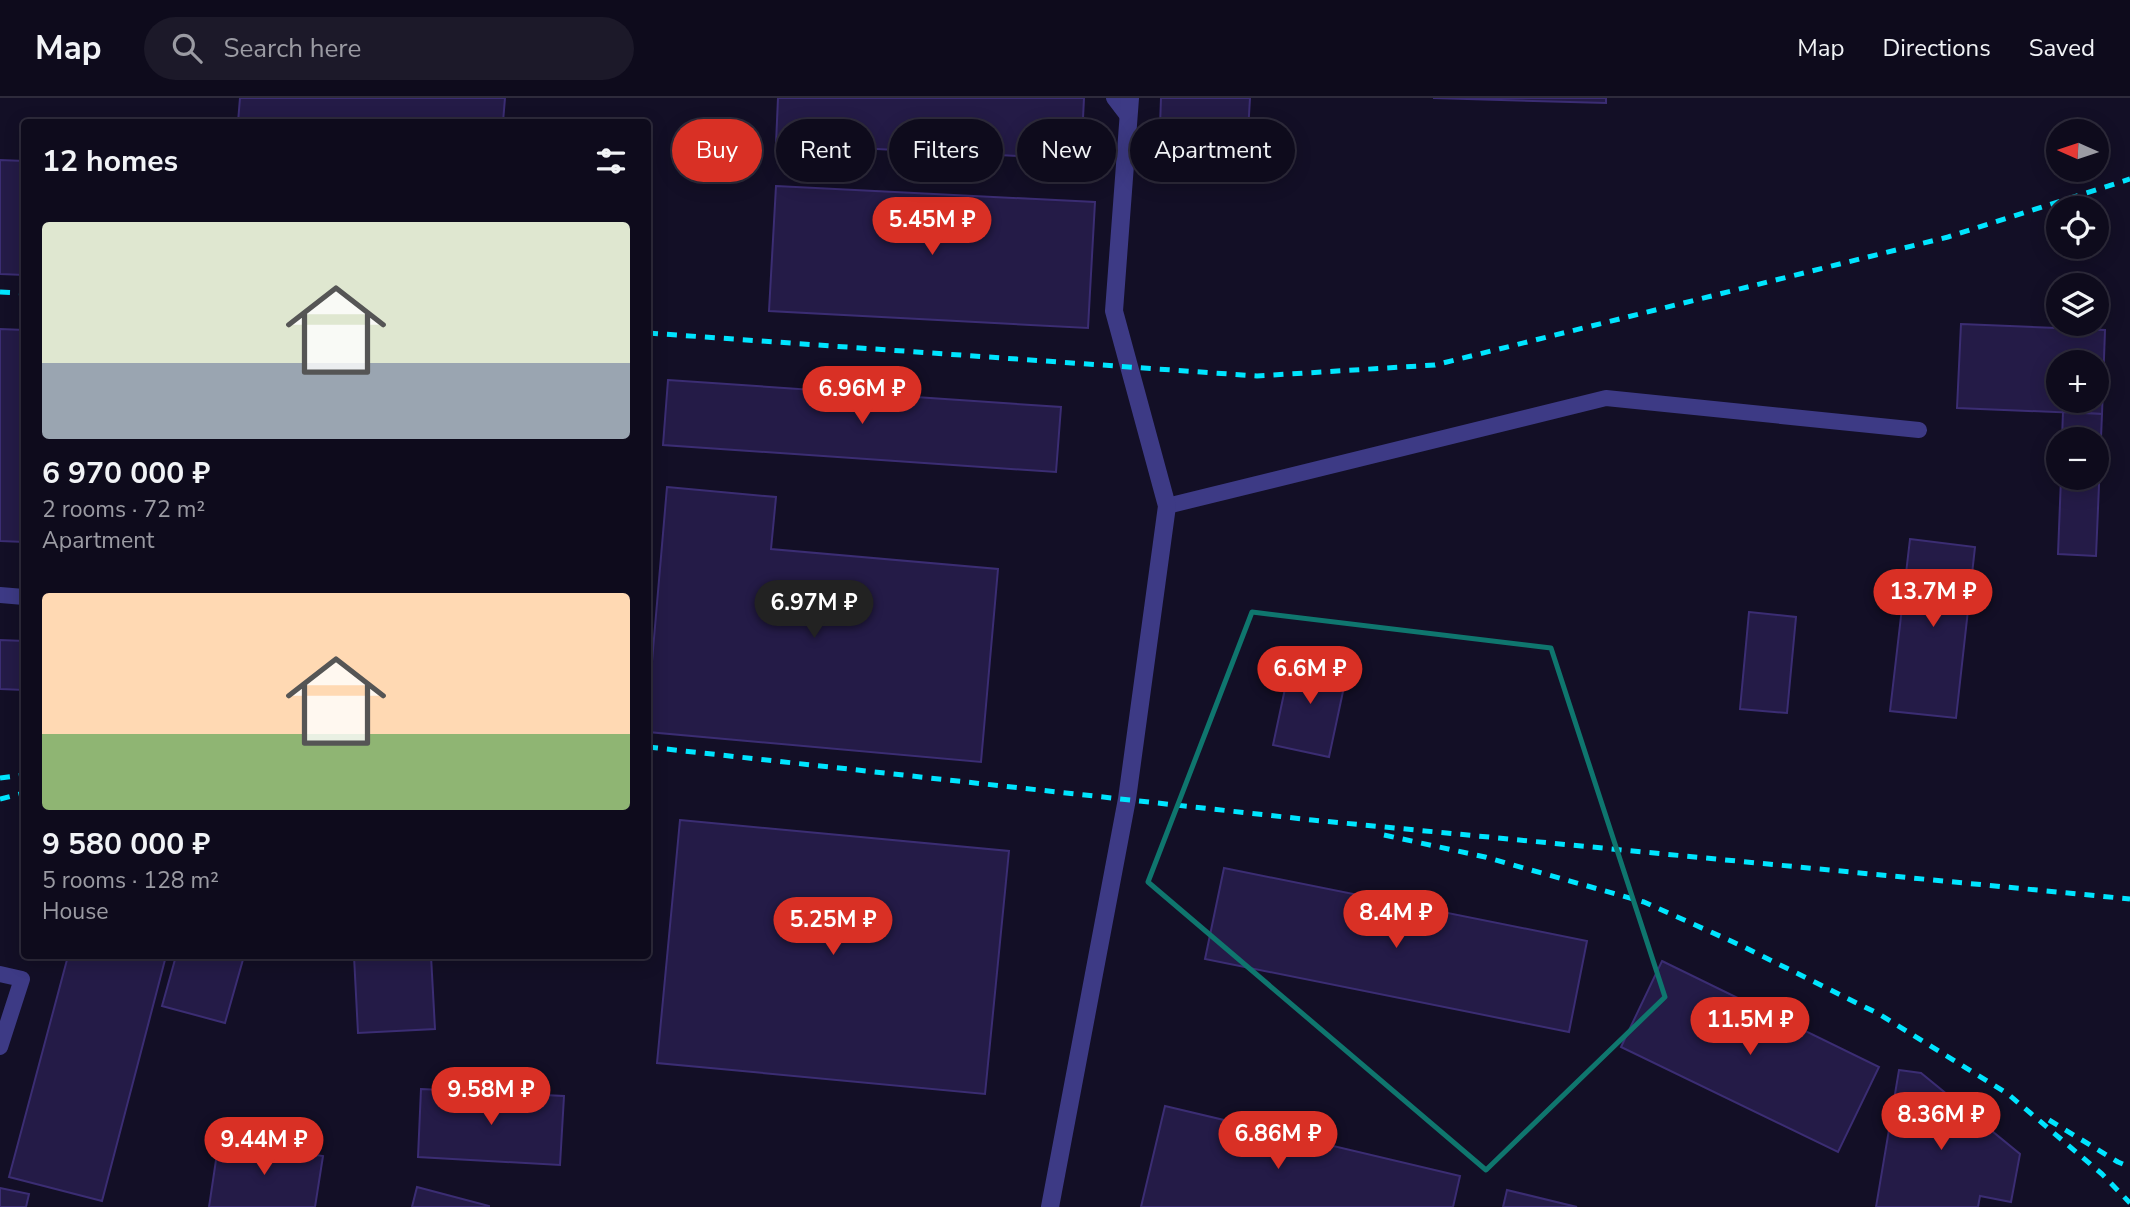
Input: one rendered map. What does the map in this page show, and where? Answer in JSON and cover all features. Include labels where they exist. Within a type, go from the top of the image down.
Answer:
[{"type":"street","points":[[1050,1207],[1127,799],[1167,506],[1115,311],[1129,107]]},
{"type":"lane","points":[[1114,98],[1129,107]]},
{"type":"lane","points":[[1167,506],[1606,398],[1919,430]]},
{"type":"lane","points":[[0,595],[21,597]]},
{"type":"lane","points":[[0,974],[22,979],[0,1047]]},
{"type":"highlighted area","points":[[1252,612],[1551,648],[1665,997],[1486,1170],[1148,882]]},
{"type":"building","points":[[240,98],[505,98],[503,119],[238,119]]},
{"type":"building","points":[[778,98],[1084,98],[1083,119],[1017,119],[1017,156],[1003,155],[1003,119],[889,119],[889,150],[875,149],[875,119],[777,119]]},
{"type":"building","points":[[1161,98],[1250,98],[1249,119],[1160,119]]},
{"type":"building","points":[[1433,98],[1606,98],[1606,103]]},
{"type":"building","points":[[0,160],[21,161],[21,275],[0,274]]},
{"type":"building","points":[[776,186],[1095,202],[1088,328],[769,311]]},
{"type":"building","points":[[1961,324],[2046,328],[2046,336],[2105,336],[2104,350],[2046,350],[2046,412],[1957,408]]},
{"type":"building","points":[[0,329],[21,330],[21,542],[0,541]]},
{"type":"building","points":[[668,380],[1061,407],[1056,472],[663,445]]},
{"type":"building","points":[[2063,413],[2102,414],[2101,427],[2062,427]]},
{"type":"building","points":[[667,487],[776,497],[771,549],[998,569],[981,762],[651,732],[651,673]]},
{"type":"building","points":[[2061,490],[2099,490],[2096,556],[2058,554]]},
{"type":"building","points":[[1910,539],[1975,547],[1956,718],[1890,711]]},
{"type":"building","points":[[1749,612],[1796,617],[1787,713],[1740,709]]},
{"type":"building","points":[[0,640],[21,641],[21,690],[0,689]]},
{"type":"building","points":[[1292,656],[1348,668],[1329,757],[1273,745]]},
{"type":"building","points":[[680,820],[1009,851],[985,1094],[657,1063]]},
{"type":"building","points":[[1224,868],[1587,941],[1569,1032],[1205,959]]},
{"type":"building","points":[[67,959],[165,959],[102,1201],[9,1177]]},
{"type":"building","points":[[175,959],[243,959],[225,1023],[162,1006]]},
{"type":"building","points":[[354,959],[431,959],[435,1029],[358,1033]]},
{"type":"building","points":[[1662,961],[1879,1067],[1838,1152],[1621,1047]]},
{"type":"building","points":[[1899,1070],[1921,1073],[2020,1154],[2011,1202],[1980,1196],[1978,1207],[1876,1207]]},
{"type":"building","points":[[421,1089],[564,1096],[560,1165],[418,1157]]},
{"type":"building","points":[[1165,1106],[1460,1176],[1453,1207],[1141,1207]]},
{"type":"building","points":[[219,1140],[323,1156],[315,1207],[209,1207]]},
{"type":"building","points":[[417,1187],[489,1206],[489,1207],[412,1207]]},
{"type":"building","points":[[0,1188],[29,1194],[26,1207],[0,1207]]},
{"type":"building","points":[[1507,1190],[1577,1207],[1503,1207]]},
{"type":"railway","points":[[651,333],[1257,376],[1435,365],[1948,237],[2130,179]]},
{"type":"railway","points":[[0,292],[21,293]]},
{"type":"railway","points":[[651,747],[1312,820],[2130,899]]},
{"type":"railway","points":[[0,778],[21,775]]},
{"type":"railway","points":[[0,799],[21,794]]},
{"type":"railway","points":[[1384,835],[1485,857],[1644,902],[1742,946],[1879,1014],[2008,1094],[2102,1174],[2130,1203]]},
{"type":"railway","points":[[2049,1120],[2130,1167]]}]
